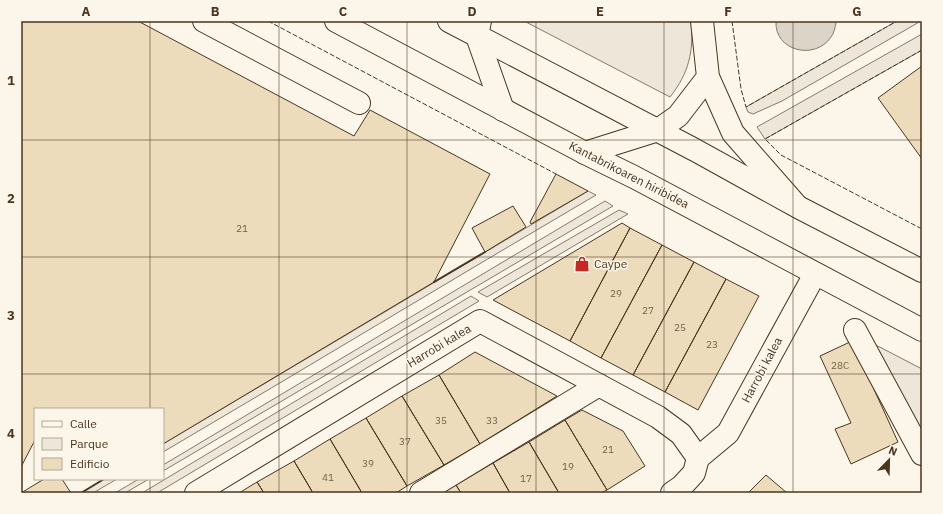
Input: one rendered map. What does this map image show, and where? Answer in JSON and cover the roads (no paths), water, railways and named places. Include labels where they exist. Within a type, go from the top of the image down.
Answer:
[{"type":"street","points":[[204,21],[359,103]]},
{"type":"street","name":"Kantabrikoaren hiribidea","points":[[336,21],[922,330]]},
{"type":"street","points":[[449,21],[478,28],[798,208],[922,271]]},
{"type":"street","points":[[702,21],[708,77],[733,133],[798,208]]},
{"type":"street","points":[[478,28],[503,110]]},
{"type":"street","points":[[585,153],[658,130],[678,116],[708,77]]},
{"type":"street","name":"Harrobi kalea","points":[[672,493],[682,486],[694,473],[698,458],[728,433],[799,299],[814,274]]},
{"type":"street","name":"Harrobi kalea","points":[[196,493],[480,321],[658,417],[681,434],[698,458]]},
{"type":"street","points":[[856,330],[922,454]]},
{"type":"street","points":[[421,493],[600,385]]},
{"type":"place","name":"Caype","points":[[582,264]]}]
